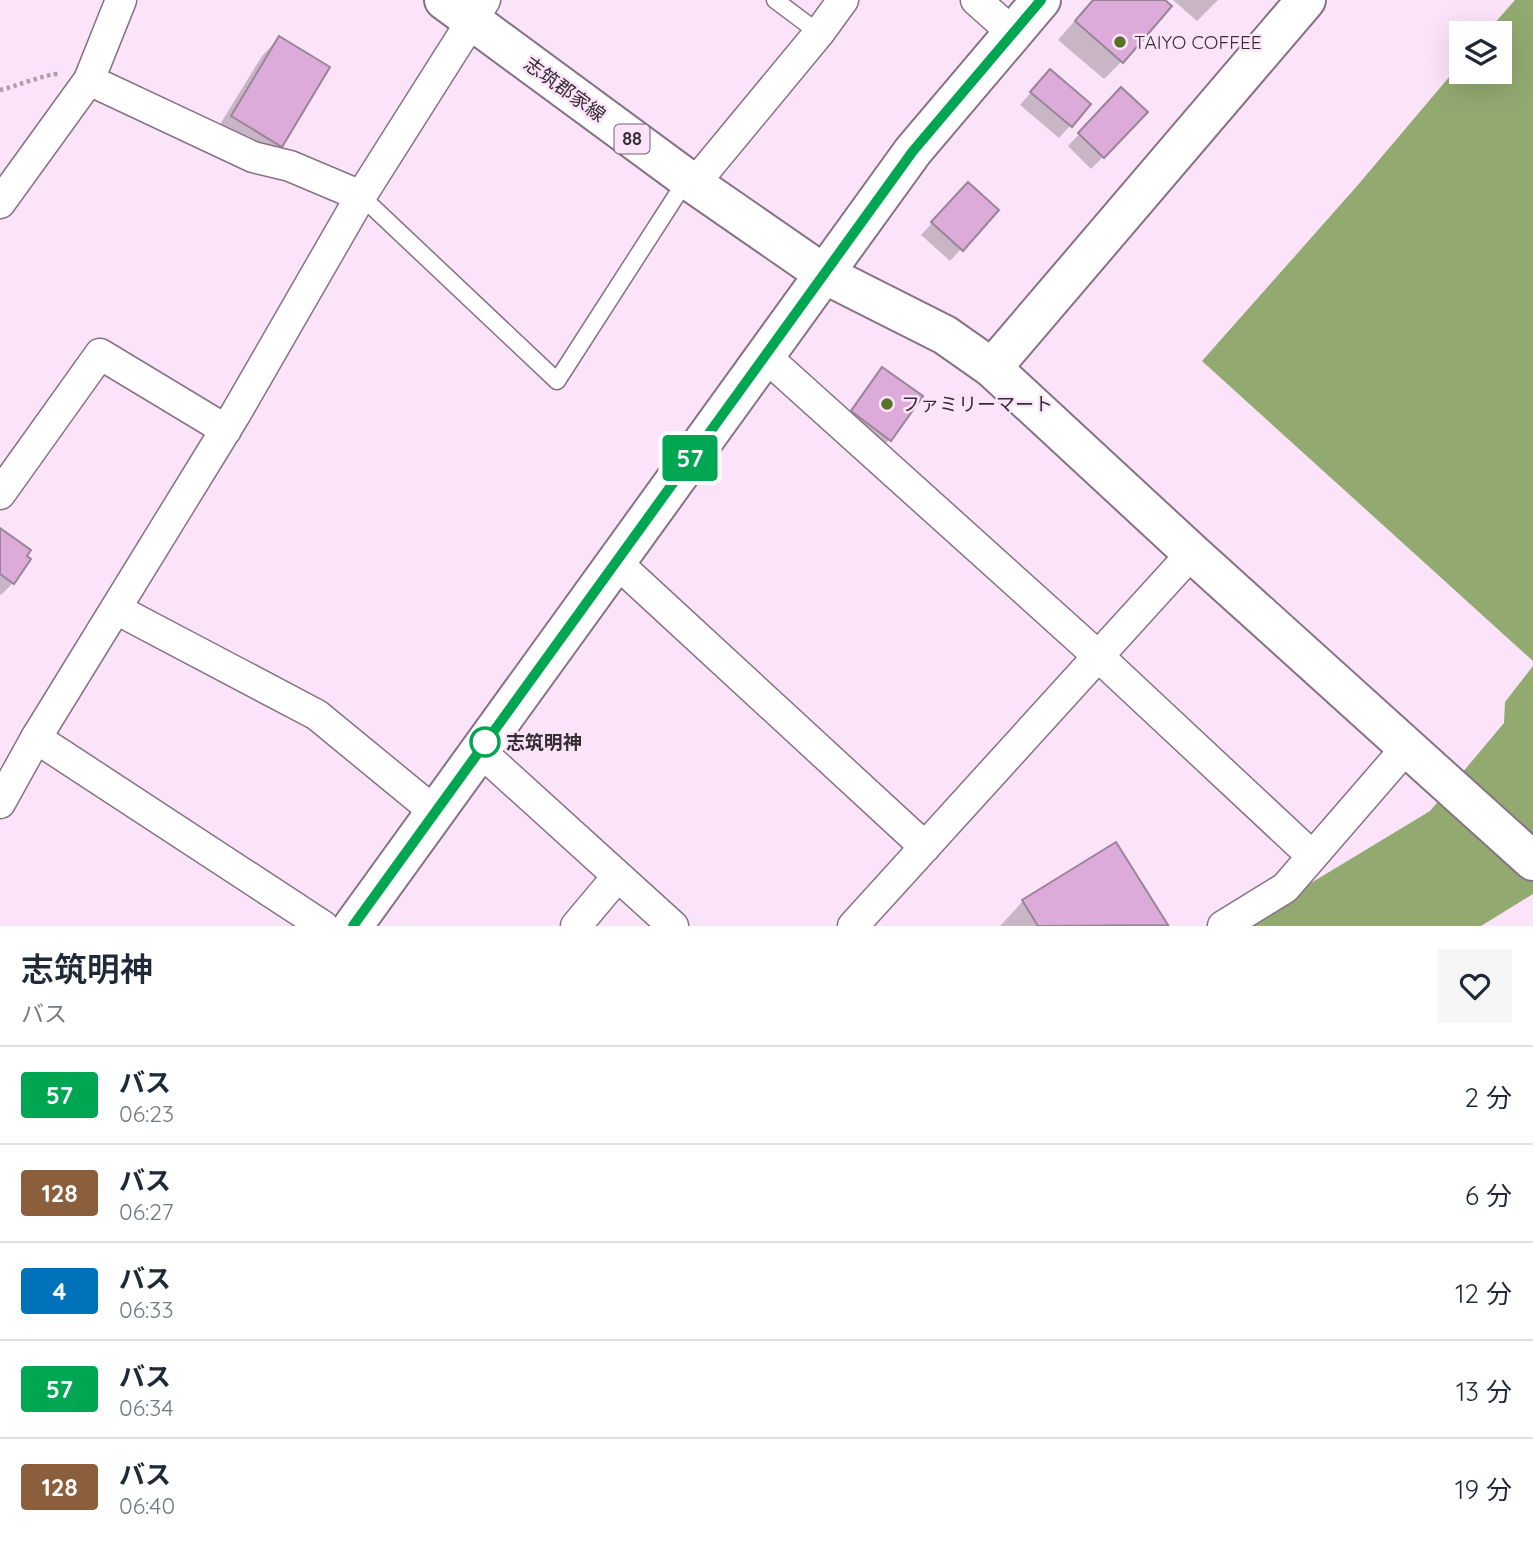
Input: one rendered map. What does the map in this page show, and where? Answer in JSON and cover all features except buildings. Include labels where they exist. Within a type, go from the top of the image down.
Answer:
[{"type":"main road","points":[[353,926],[913,151],[1041,0]]},
{"type":"main road","points":[[992,368],[1306,0]]},
{"type":"main road","name":"志筑郡家線","points":[[466,7],[691,181],[824,274],[945,335],[992,368],[1192,554],[1533,861]]},
{"type":"street","points":[[0,203],[89,80],[121,0]]},
{"type":"street","points":[[691,181],[819,33],[843,0]]},
{"type":"street","points":[[976,0],[1013,33]]},
{"type":"street","points":[[0,803],[36,738],[226,430],[466,7]]},
{"type":"street","points":[[89,80],[253,157],[290,166],[361,196]]},
{"type":"street","points":[[0,494],[100,354],[226,430]]},
{"type":"street","points":[[764,355],[1098,656],[1311,855]]},
{"type":"street","points":[[853,926],[1192,554]]},
{"type":"street","points":[[616,562],[925,847]]},
{"type":"street","points":[[116,609],[317,715],[435,812]]},
{"type":"street","points":[[36,738],[323,926]]},
{"type":"street","points":[[479,750],[673,926]]},
{"type":"street","points":[[1223,926],[1285,888],[1311,855],[1410,750]]},
{"type":"street","points":[[576,926],[617,877]]},
{"type":"lane","points":[[775,0],[819,33]]},
{"type":"lane","points":[[361,196],[557,381],[691,181]]},
{"type":"path","points":[[0,90],[53,73],[89,80]]},
{"type":"shaded area","points":[[1515,0],[1533,0],[1533,661],[1202,361],[1449,77],[1449,84],[1512,84],[1512,21],[1497,21]]},
{"type":"shaded area","points":[[1533,666],[1533,894],[1481,926],[1240,926],[1430,811],[1504,723],[1505,702]]},
{"type":"bus line","name":"57","points":[[353,926],[913,151],[1041,0]]},
{"type":"place","name":"TAIYO COFFEE","points":[[1120,42]]},
{"type":"place","name":"ファミリーマート","points":[[887,404]]},
{"type":"place","name":"志筑明神","points":[[485,742]]}]
